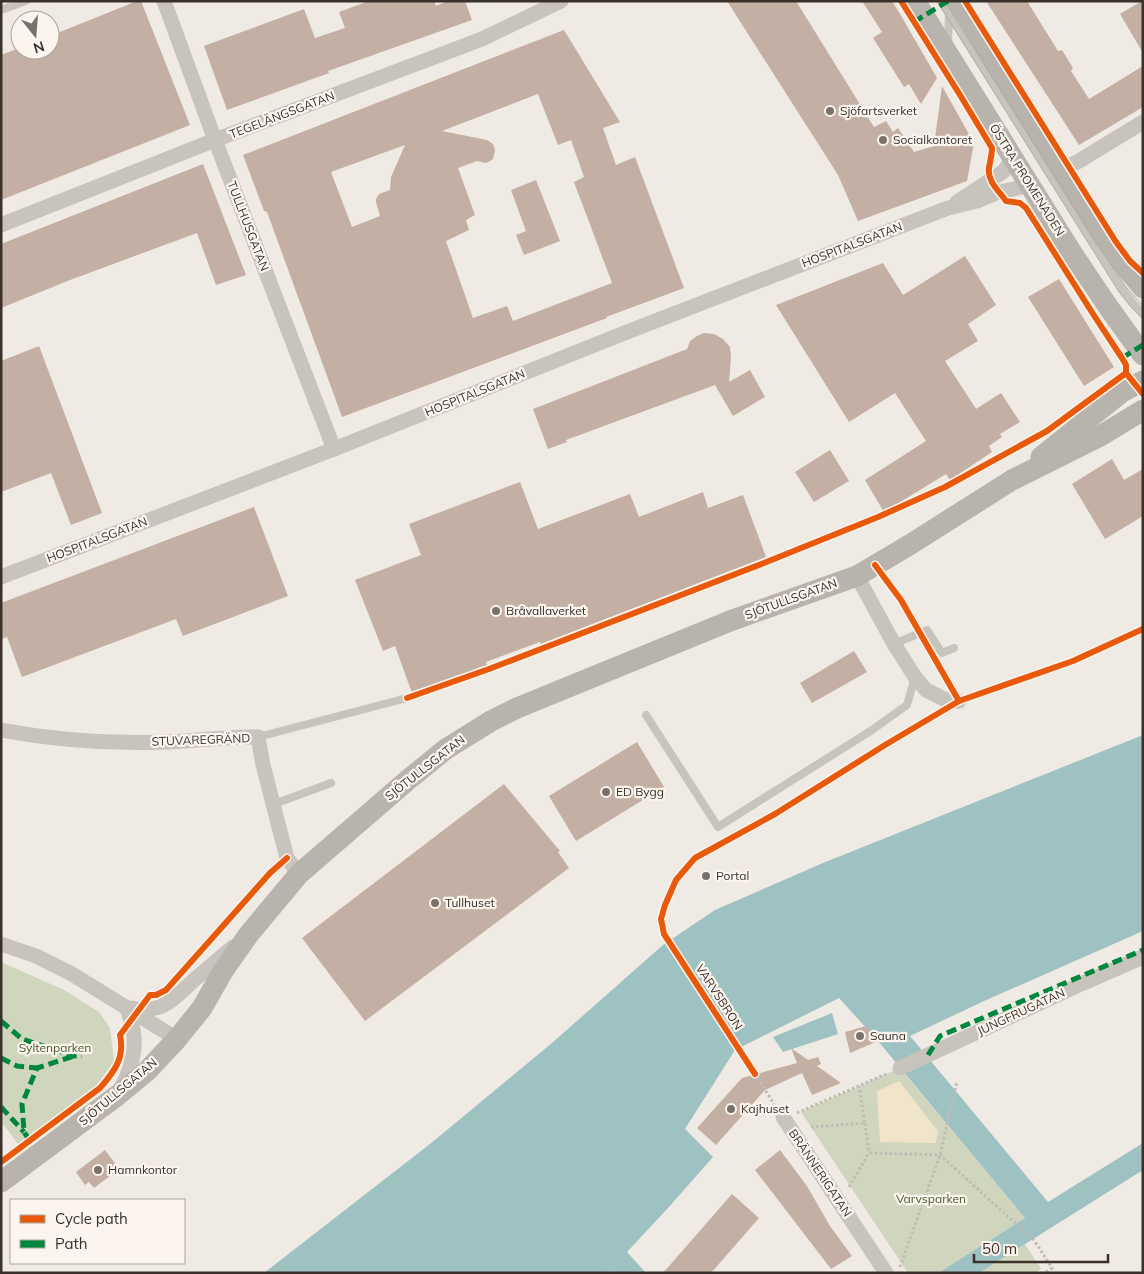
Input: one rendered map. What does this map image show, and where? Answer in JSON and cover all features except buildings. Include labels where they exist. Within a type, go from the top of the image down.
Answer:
[{"type":"main road","name":"ÖSTRA PROMENADEN","points":[[916,2],[1031,184],[1074,256],[1143,355]]},
{"type":"main road","name":"ÖSTRA PROMENADEN","points":[[952,8],[1120,260],[1143,288]]},
{"type":"main road","name":"SJÖTULLSGATAN","points":[[1,1182],[118,1095],[147,1070],[177,1039],[202,1008],[223,971],[248,934],[299,874],[439,755],[490,721],[517,708],[730,621],[857,576],[912,544],[1012,480],[1122,392],[1143,381]]},
{"type":"main road","name":"SJÖTULLSGATAN","points":[[1012,480],[1102,435],[1143,410]]},
{"type":"street","name":"TULLHUSGATAN","points":[[164,1],[215,140],[334,449]]},
{"type":"street","name":"TEGELÄNGSGATAN","points":[[1,225],[215,140],[482,38],[561,1]]},
{"type":"street","points":[[1059,168],[1079,161],[1143,122]]},
{"type":"street","name":"HOSPITALSGATAN","points":[[948,208],[1004,171],[1014,157]]},
{"type":"street","name":"HOSPITALSGATAN","points":[[1,577],[334,449],[948,208],[1031,184]]},
{"type":"street","points":[[857,576],[894,644],[915,677],[926,690],[950,702],[959,701]]},
{"type":"street","name":"STUVAREGRÄND","points":[[1,730],[34,736],[103,742],[166,742],[241,737],[258,738],[287,858],[299,874]]},
{"type":"street","points":[[127,1008],[151,1009],[165,1005],[175,999],[248,934]]},
{"type":"street","points":[[1,944],[36,956],[72,974],[177,1039]]},
{"type":"street","name":"JUNGFRUGATAN","points":[[900,1068],[1081,984],[1143,958]]},
{"type":"street","points":[[118,1095],[134,1058],[134,1037],[127,1008]]},
{"type":"street","name":"BRÄNNERIGATAN","points":[[783,1117],[886,1273]]},
{"type":"lane","points":[[1,10],[26,1]]},
{"type":"lane","name":"ÖSTRA PROMENADEN","points":[[941,1],[952,8],[1122,290],[1143,314]]},
{"type":"lane","points":[[947,52],[952,8]]},
{"type":"lane","points":[[894,644],[927,630],[942,653],[954,648]]},
{"type":"lane","points":[[646,715],[718,827],[907,706],[915,677]]},
{"type":"lane","points":[[258,738],[407,698]]},
{"type":"lane","points":[[274,804],[331,783]]},
{"type":"path","points":[[783,1117],[801,1112],[900,1068]]},
{"type":"path","points":[[898,1273],[940,1154],[957,1081]]},
{"type":"path","points":[[839,1202],[869,1153],[859,1086]]},
{"type":"path","points":[[811,1126],[865,1123]]},
{"type":"path","points":[[869,1153],[940,1154],[1034,1240],[1052,1268],[1046,1273]]},
{"type":"green space","name":"Syltenparken","points":[[1,962],[64,990],[99,1012],[110,1028],[114,1061],[98,1084],[18,1144],[1,1121]]},
{"type":"green space","name":"Varvsparken","points":[[900,1068],[1025,1218],[938,1273],[908,1273],[801,1112]]},
{"type":"green space","points":[[1025,1244],[1041,1269],[1035,1273],[979,1273]]},
{"type":"sand","points":[[899,1081],[938,1131],[936,1143],[880,1142],[877,1091]]},
{"type":"water","points":[[1143,735],[1143,931],[984,1001],[910,1036],[1048,1202],[1143,1143],[1143,1170],[979,1273],[938,1273],[1025,1218],[878,1041],[839,998],[735,1050],[685,1129],[713,1157],[627,1252],[646,1273],[611,1273],[608,1271],[607,1273],[264,1273],[430,1144],[552,1043],[663,945],[715,910],[823,863]]},
{"type":"water","points":[[832,1013],[838,1034],[783,1052],[773,1037]]},
{"type":"tram line","points":[[937,1],[1119,292],[1143,319]]},
{"type":"tram line","points":[[974,47],[1101,249],[1126,287],[1143,306]]},
{"type":"marked path","points":[[914,22],[948,1]]},
{"type":"marked path","points":[[1122,358],[1143,345]]},
{"type":"marked path","points":[[928,1055],[940,1036],[1143,950]]},
{"type":"marked path","points":[[1,1021],[22,1039],[74,1056],[82,1056]]},
{"type":"marked path","points":[[30,1141],[24,1132],[22,1104],[37,1068],[74,1056]]},
{"type":"marked path","points":[[1,1058],[17,1066],[37,1068]]},
{"type":"marked path","points":[[1,1107],[24,1132]]},
{"type":"cycle path","points":[[901,1],[992,148],[989,173],[994,186],[1006,201],[1020,203],[1026,208],[1122,358],[1126,365],[1126,373],[1143,394]]},
{"type":"cycle path","points":[[965,1],[1116,242],[1130,261],[1143,273]]},
{"type":"cycle path","points":[[407,698],[489,669],[764,563],[878,517],[945,487],[1047,431],[1126,373]]},
{"type":"cycle path","points":[[875,565],[901,600],[959,701]]},
{"type":"cycle path","name":"VARVSBRON","points":[[755,1074],[664,934],[661,919],[665,905],[676,880],[695,858],[775,814],[959,701],[1073,661],[1143,629]]},
{"type":"cycle path","points":[[1,1162],[100,1088],[110,1076],[120,1058],[120,1035],[150,995],[156,995],[166,990],[270,873],[287,858]]},
{"type":"place","name":"Sjöfartsverket","points":[[830,111]]},
{"type":"place","name":"Socialkontoret","points":[[883,140]]},
{"type":"place","name":"Bråvallaverket","points":[[496,611]]},
{"type":"place","name":"ED Bygg","points":[[606,792]]},
{"type":"place","name":"Portal","points":[[706,876]]},
{"type":"place","name":"Tullhuset","points":[[435,903]]},
{"type":"place","name":"Sauna","points":[[860,1036]]},
{"type":"place","name":"Kajhuset","points":[[731,1109]]},
{"type":"place","name":"Hamnkontor","points":[[98,1170]]}]
